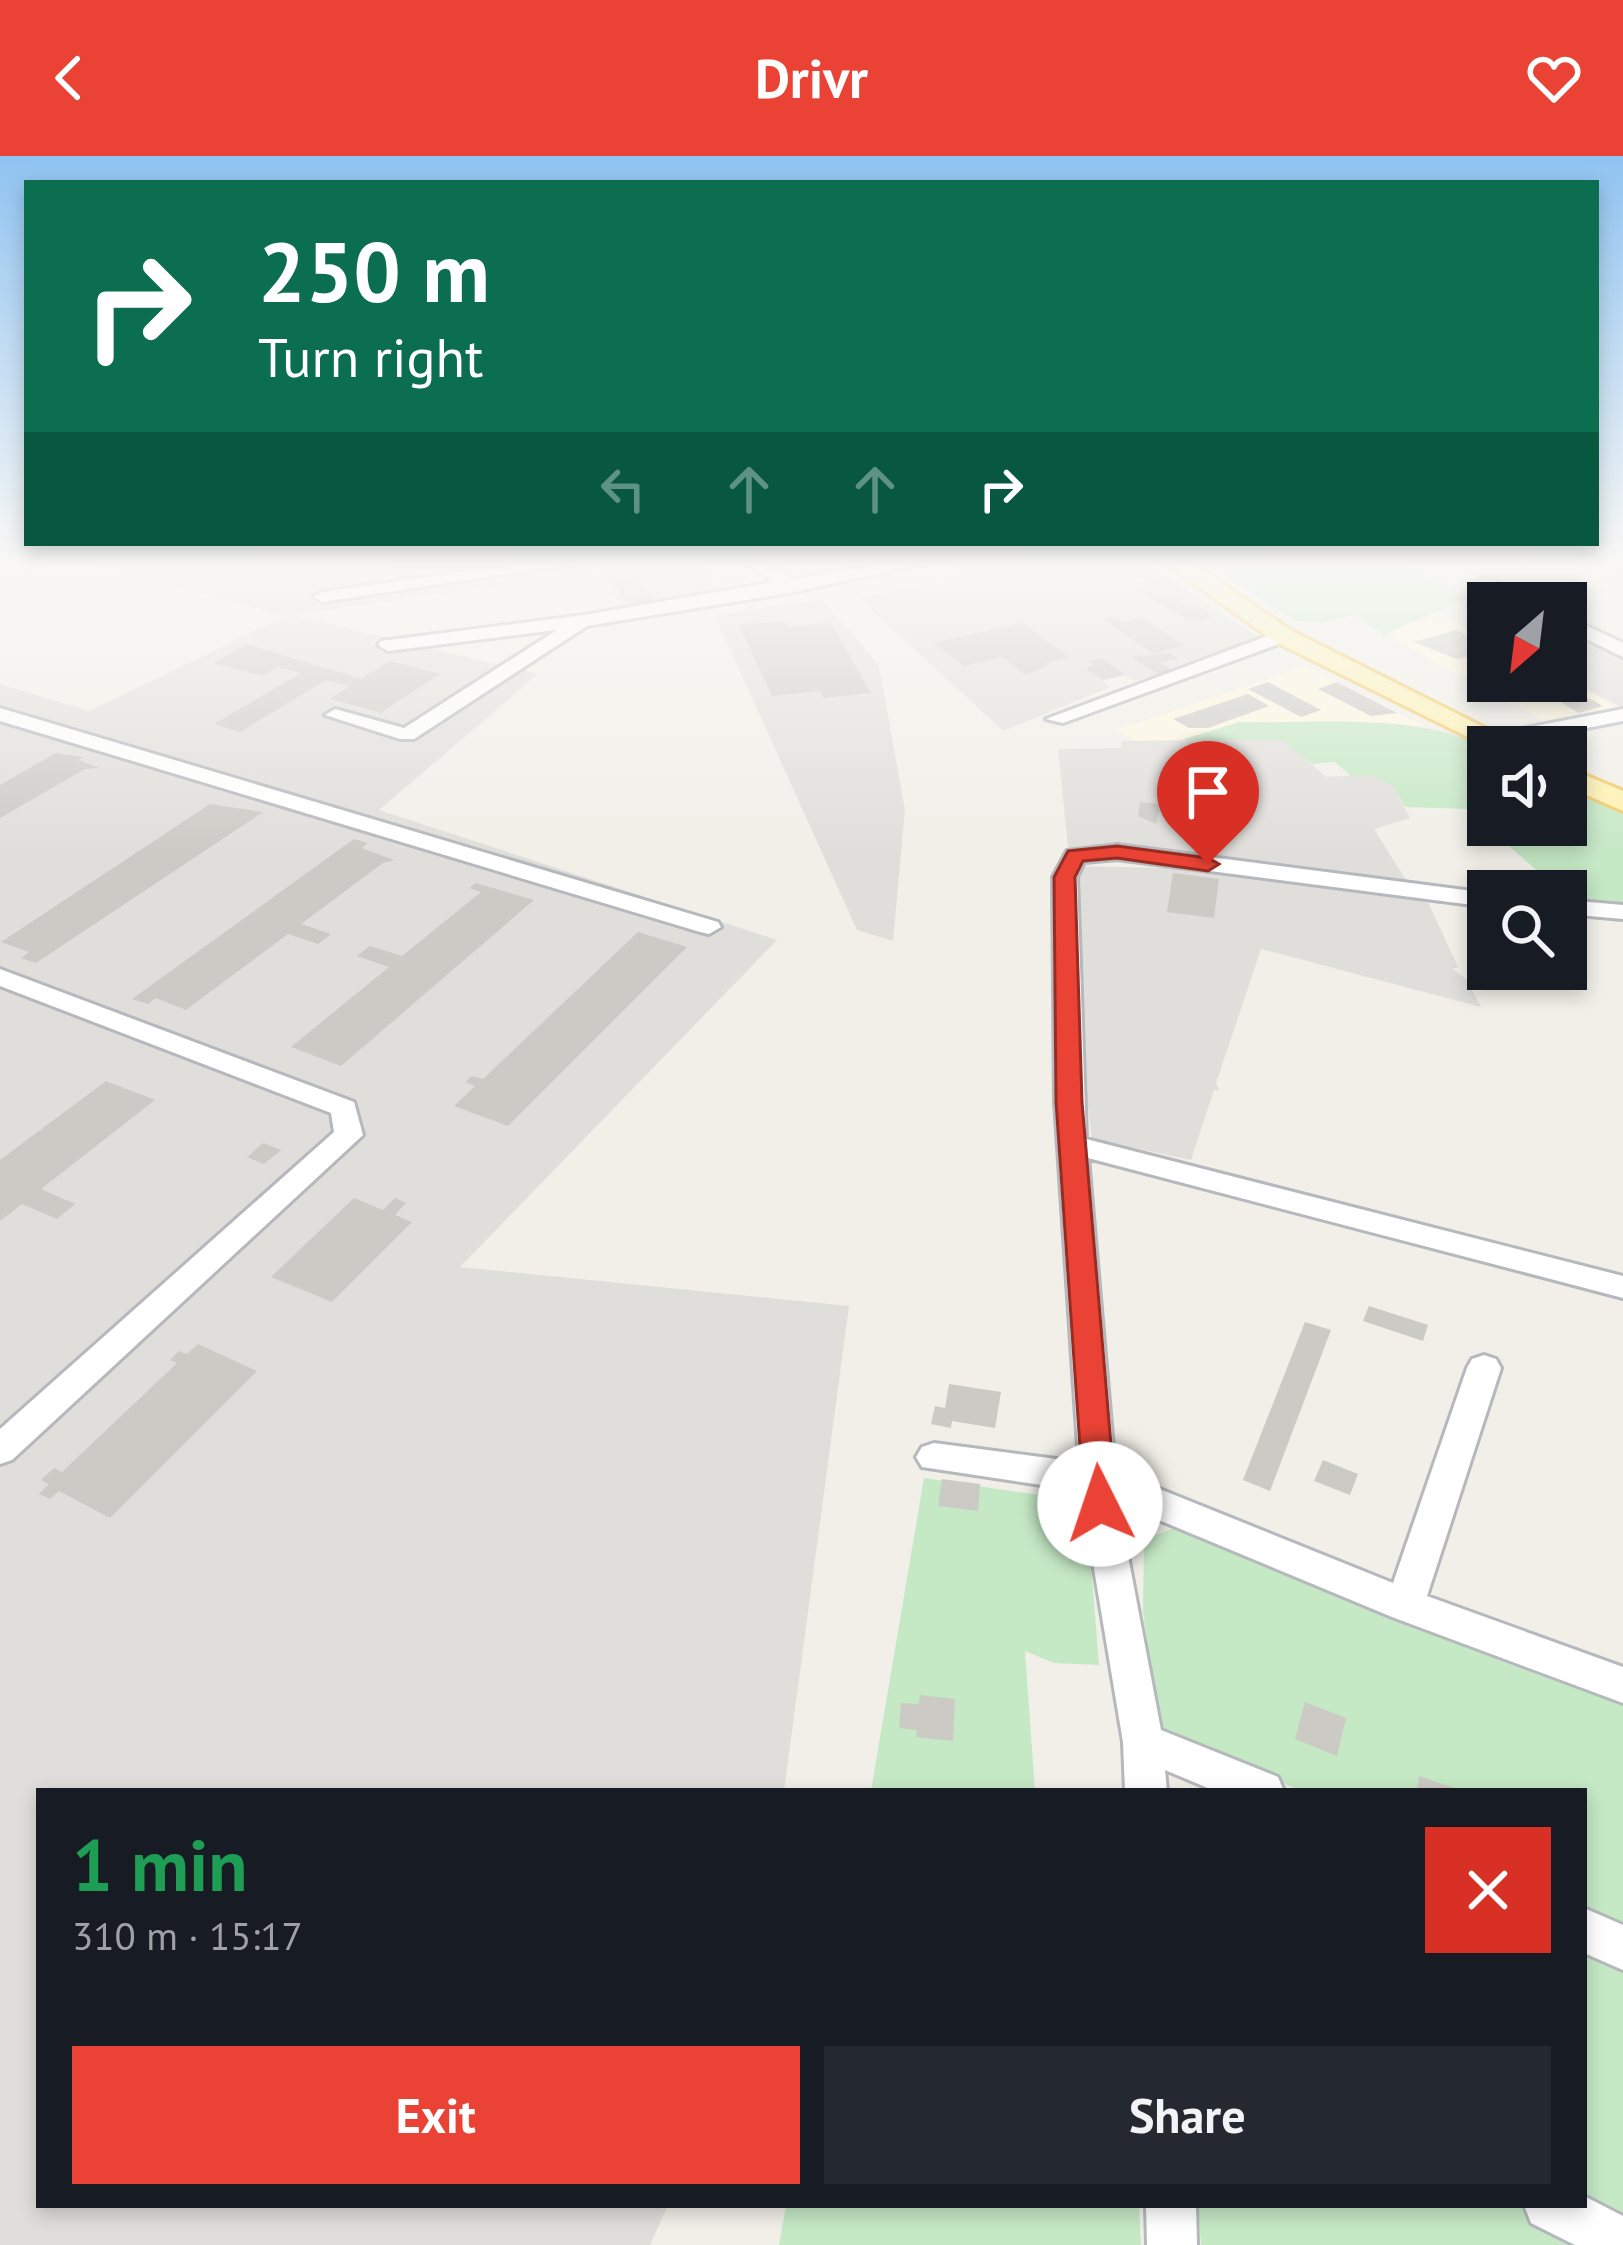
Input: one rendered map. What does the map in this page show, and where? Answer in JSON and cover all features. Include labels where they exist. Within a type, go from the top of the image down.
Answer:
[{"type":"main road","points":[[1333,660],[1467,727]]},
{"type":"main road","points":[[1587,785],[1623,802]]},
{"type":"street","points":[[335,715],[407,735],[523,660]]},
{"type":"street","points":[[1056,719],[1216,660]]},
{"type":"street","points":[[0,715],[709,927]]},
{"type":"street","points":[[1577,726],[1623,715]]},
{"type":"street","points":[[1146,1788],[1143,1742],[1098,1479],[1073,1145],[1065,877],[1076,856],[1117,852],[1467,897]]},
{"type":"street","points":[[1587,909],[1623,912]]},
{"type":"street","points":[[0,977],[344,1108],[349,1136],[0,1450]]},
{"type":"street","points":[[1073,1145],[1623,1286]]},
{"type":"street","points":[[1406,1605],[1484,1368]]},
{"type":"street","points":[[934,1457],[1098,1479],[1406,1605],[1623,1684]]},
{"type":"street","points":[[1143,1742],[1255,1788]]},
{"type":"street","points":[[1587,1931],[1623,1948]]},
{"type":"street","points":[[1171,2208],[1172,2245]]},
{"type":"street","points":[[1555,2208],[1623,2243]]},
{"type":"shaded area","points":[[194,660],[482,660],[538,674],[379,810],[777,940],[460,1267],[849,1306],[784,1788],[36,1788],[36,2208],[667,2208],[650,2245],[0,2245],[0,684],[89,711]]},
{"type":"shaded area","points":[[735,660],[875,660],[879,665],[905,810],[893,941],[857,930]]},
{"type":"shaded area","points":[[927,660],[1201,660],[1135,681],[1125,675],[1103,680],[1110,687],[1003,731]]},
{"type":"shaded area","points":[[1432,660],[1467,660],[1467,679]]},
{"type":"shaded area","points":[[1587,660],[1623,660],[1623,708],[1587,690]]},
{"type":"shaded area","points":[[1306,666],[1424,726],[1240,722],[1181,740],[1137,742],[1117,730]]},
{"type":"shaded area","points":[[1587,691],[1623,711],[1551,725],[1509,702],[1587,702]]},
{"type":"shaded area","points":[[1282,739],[1326,777],[1376,774],[1391,782],[1410,818],[1374,829],[1414,893],[1131,856],[1069,857],[1058,749],[1122,748],[1121,741]]},
{"type":"shaded area","points":[[1071,866],[1172,868],[1427,900],[1458,967],[1453,969],[1467,980],[1467,990],[1472,990],[1481,1007],[1261,949],[1216,1083],[1219,1090],[1214,1090],[1191,1160],[1092,1139],[1070,963]]},
{"type":"green space","points":[[1240,722],[1398,724],[1429,729],[1467,740],[1467,809],[1405,807],[1384,781],[1351,776],[1335,762],[1312,764],[1282,740],[1181,740]]},
{"type":"green space","points":[[1587,796],[1623,814],[1623,909],[1587,905],[1587,870],[1536,870],[1509,846],[1587,846]]},
{"type":"green space","points":[[924,1478],[1086,1502],[1099,1665],[1054,1663],[1025,1651],[1035,1788],[872,1788]]},
{"type":"green space","points":[[1176,1527],[1407,1622],[1623,1699],[1623,1934],[1587,1918],[1587,1788],[1294,1788],[1158,1729],[1143,1611],[1144,1540]]},
{"type":"green space","points":[[1587,1945],[1623,1963],[1623,2227],[1587,2207]]},
{"type":"green space","points":[[785,2208],[1139,2208],[1141,2245],[779,2245]]},
{"type":"green space","points":[[1198,2208],[1522,2208],[1594,2245],[1201,2245]]},
{"type":"building","points":[[301,660],[361,679],[390,661],[440,674],[381,713],[330,699],[350,686],[326,680],[240,732],[214,724],[301,673],[278,667],[262,676],[214,663]]},
{"type":"building","points":[[755,660],[852,660],[871,693],[824,698],[820,691],[772,696]]},
{"type":"building","points":[[1007,660],[1055,660],[1045,663],[1049,665],[1026,675]]},
{"type":"building","points":[[1105,660],[1125,675],[1103,680],[1085,668],[1094,666],[1088,661]]},
{"type":"building","points":[[1136,660],[1171,660],[1160,663],[1175,671],[1159,675]]},
{"type":"building","points":[[1268,682],[1321,710],[1301,717],[1248,689]]},
{"type":"building","points":[[1337,682],[1397,713],[1371,716],[1318,689]]},
{"type":"building","points":[[1248,694],[1269,706],[1208,728],[1189,728],[1173,719]]},
{"type":"building","points":[[1587,697],[1603,706],[1579,713],[1560,702],[1587,702]]},
{"type":"building","points":[[56,753],[83,757],[78,760],[100,768],[85,769],[0,818],[0,785]]},
{"type":"building","points":[[1140,802],[1160,804],[1156,824],[1138,816]]},
{"type":"building","points":[[210,804],[263,812],[36,963],[21,958],[29,952],[1,942]]},
{"type":"building","points":[[354,839],[368,843],[362,848],[394,860],[383,863],[301,924],[331,934],[318,944],[288,934],[186,1010],[156,998],[148,1004],[132,999]]},
{"type":"building","points":[[1173,873],[1219,879],[1214,918],[1167,912]]},
{"type":"building","points":[[476,883],[534,900],[341,1066],[291,1047],[389,967],[357,956],[370,946],[402,956],[481,892],[469,888]]},
{"type":"building","points":[[638,932],[687,947],[508,1126],[454,1106],[475,1086],[465,1082],[472,1076],[483,1079]]},
{"type":"building","points":[[106,1081],[155,1100],[41,1189],[75,1204],[57,1219],[22,1204],[0,1221],[0,1160]]},
{"type":"building","points":[[263,1143],[281,1150],[264,1164],[247,1157]]},
{"type":"building","points":[[354,1198],[383,1210],[395,1198],[406,1203],[395,1215],[412,1222],[332,1302],[271,1277]]},
{"type":"building","points":[[1369,1306],[1428,1325],[1423,1341],[1363,1321]]},
{"type":"building","points":[[1305,1322],[1331,1330],[1270,1491],[1243,1480]]},
{"type":"building","points":[[198,1344],[257,1371],[110,1518],[59,1491],[50,1499],[39,1494],[49,1484],[41,1480],[54,1468],[62,1472],[177,1363],[170,1360],[179,1351],[187,1354]]},
{"type":"building","points":[[949,1384],[1001,1392],[995,1428],[952,1421],[951,1428],[931,1424],[935,1406],[945,1408]]},
{"type":"building","points":[[1323,1460],[1358,1474],[1350,1495],[1314,1481]]},
{"type":"building","points":[[942,1479],[980,1484],[978,1511],[938,1506]]},
{"type":"building","points":[[920,1695],[955,1699],[953,1741],[916,1737],[917,1730],[899,1728],[901,1703],[919,1704]]},
{"type":"building","points":[[1305,1702],[1346,1718],[1337,1756],[1295,1739]]},
{"type":"building","points":[[1419,1776],[1454,1788],[1417,1788]]},
{"type":"route","points":[[1100,1504],[1069,1102],[1065,877],[1076,856],[1117,852],[1208,864]]}]
